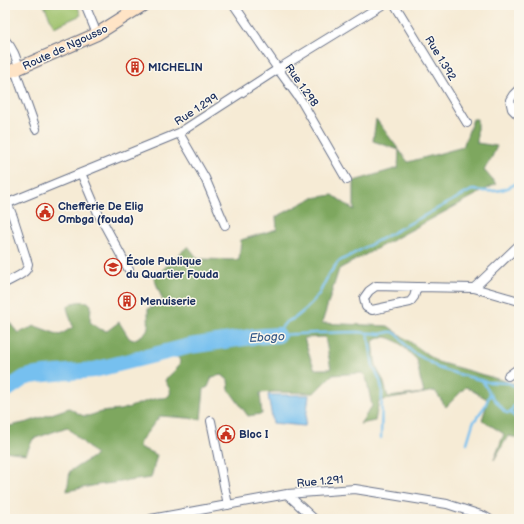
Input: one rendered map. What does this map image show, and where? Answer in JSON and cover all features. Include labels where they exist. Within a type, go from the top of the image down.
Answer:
[{"type":"main road","name":"Route de Ngousso","points":[[13,70],[98,34],[143,5]]},
{"type":"street","points":[[85,5],[98,34]]},
{"type":"street","name":"Rue 1.298","points":[[234,5],[302,102],[346,180]]},
{"type":"street","name":"Rue 1.299","points":[[7,200],[81,173],[179,133],[278,69],[382,5]]},
{"type":"street","name":"Rue 1.392","points":[[395,5],[467,123]]},
{"type":"street","points":[[5,40],[10,44],[13,50],[13,70],[36,129]]},
{"type":"street","points":[[519,89],[510,100],[512,109],[519,116]]},
{"type":"street","points":[[179,133],[205,178],[225,225]]},
{"type":"street","points":[[81,173],[98,213],[129,270]]},
{"type":"street","points":[[5,282],[23,274],[26,271],[28,264],[7,200]]},
{"type":"street","points":[[5,222],[13,218]]},
{"type":"street","points":[[474,288],[519,245]]},
{"type":"street","points":[[417,287],[414,297],[410,302],[372,310],[366,307],[364,298],[369,291],[376,286],[474,288],[519,301]]},
{"type":"street","points":[[508,376],[519,368]]},
{"type":"street","points":[[211,421],[228,505]]},
{"type":"street","name":"Rue 1.291","points":[[151,519],[287,494],[355,489],[447,504],[489,519]]},
{"type":"street","points":[[287,494],[314,519]]},
{"type":"green space","points":[[44,5],[77,5],[81,15],[54,27]]},
{"type":"green space","points":[[376,119],[408,162],[463,147],[473,119],[477,119],[477,143],[497,146],[484,170],[496,184],[339,269],[322,323],[388,326],[438,362],[519,385],[519,438],[508,436],[494,460],[504,434],[482,420],[487,399],[466,387],[446,407],[435,391],[424,393],[417,360],[399,343],[385,337],[373,341],[377,369],[383,380],[388,397],[423,393],[379,401],[375,421],[360,424],[372,406],[366,377],[362,373],[332,375],[314,393],[260,393],[262,414],[248,416],[229,390],[228,380],[222,375],[212,377],[208,387],[204,389],[201,419],[160,416],[142,439],[139,447],[157,455],[151,478],[97,485],[67,491],[70,471],[96,455],[67,427],[33,439],[26,454],[5,451],[5,427],[28,422],[69,408],[84,416],[88,416],[101,412],[120,410],[149,400],[167,397],[170,394],[170,389],[165,380],[180,362],[174,354],[95,375],[29,381],[28,383],[5,393],[5,317],[18,333],[35,326],[60,335],[73,327],[67,308],[76,302],[88,302],[91,305],[90,322],[100,329],[107,331],[119,322],[129,338],[133,340],[143,334],[148,328],[148,309],[163,301],[154,278],[188,246],[198,259],[239,260],[241,240],[277,229],[276,217],[312,198],[333,195],[354,210],[354,181],[398,168],[399,150],[373,141]],"holes":[[[325,337],[331,369],[315,369],[304,338]]]},
{"type":"water","points":[[268,395],[309,395],[305,426],[273,423]]},
{"type":"waterway","points":[[519,181],[508,188],[497,191],[472,190],[338,262],[328,276],[319,294],[306,309],[295,318],[286,322],[280,329],[278,335],[357,332],[381,334],[393,332],[398,335],[407,347],[414,353],[438,368],[488,382],[509,383],[519,389]]},
{"type":"waterway","points":[[368,333],[373,366],[380,380],[382,389],[381,438]]},
{"type":"waterway","name":"Ebogo","points":[[5,390],[24,378],[31,376],[94,370],[190,346],[251,337],[278,335]]},
{"type":"waterway","points":[[482,380],[490,394],[505,412],[510,412],[519,421]]},
{"type":"waterway","points":[[467,443],[473,423],[485,406],[490,394]]},
{"type":"waterway","points":[[510,412],[516,403],[519,403]]},
{"type":"place","name":"MICHELIN","points":[[135,67]]},
{"type":"place","name":"Chefferie De Elig Ombga (fouda)","points":[[45,212]]},
{"type":"place","name":"École Publique du Quartier Fouda","points":[[113,267]]},
{"type":"place","name":"Menuiserie","points":[[127,301]]},
{"type":"place","name":"Bloc I","points":[[226,434]]}]
